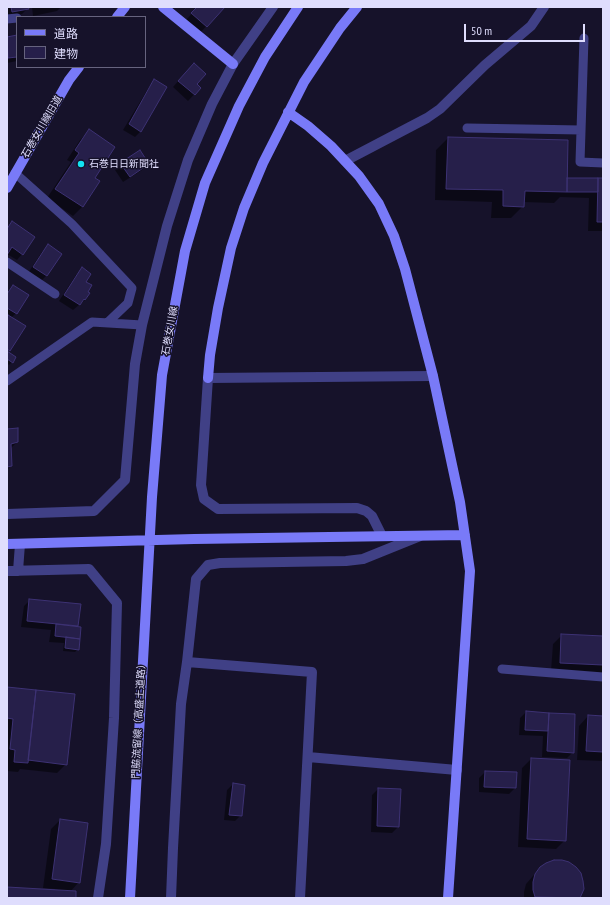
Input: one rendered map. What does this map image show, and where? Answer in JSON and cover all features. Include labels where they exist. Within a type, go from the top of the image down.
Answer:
[{"type":"street","points":[[118,16],[125,7]]},
{"type":"street","points":[[163,7],[233,64]]},
{"type":"street","points":[[7,514],[94,511],[125,480],[135,364],[142,325],[167,226],[188,160],[212,104],[233,64],[273,7]]},
{"type":"street","name":"石巻女川線","points":[[149,540],[162,376],[185,251],[205,183],[239,106],[265,57],[298,7]]},
{"type":"street","points":[[357,7],[340,28],[304,82],[288,112],[244,208],[231,248],[216,316],[210,355],[201,485],[204,499],[218,509],[357,508],[366,511],[372,516],[382,536]]},
{"type":"street","points":[[345,161],[427,118],[440,109],[485,66],[531,26],[544,7]]},
{"type":"street","name":"石巻女川線旧道","points":[[10,179],[65,86],[78,68]]},
{"type":"street","points":[[288,112],[308,126],[345,161],[358,176],[379,204],[394,236],[405,268],[433,376],[460,502],[470,571],[448,898]]},
{"type":"street","points":[[208,378],[433,376]]},
{"type":"street","points":[[171,898],[181,704],[196,578],[208,565],[220,563],[346,561],[363,559],[423,535]]},
{"type":"street","points":[[7,544],[149,540],[465,535]]},
{"type":"street","name":"門脇流留線（高盛土道路）","points":[[130,898],[149,540]]},
{"type":"street","points":[[18,571],[20,544]]},
{"type":"street","points":[[7,571],[89,569],[117,603],[114,718],[106,844],[98,898]]},
{"type":"street","points":[[187,662],[312,672],[300,898]]},
{"type":"street","points":[[308,758],[457,770]]},
{"type":"lane","points":[[584,38],[580,162],[603,164]]},
{"type":"lane","points":[[467,128],[581,130]]},
{"type":"lane","points":[[10,179],[72,224],[132,288],[128,303],[107,323]]},
{"type":"lane","points":[[7,262],[55,294]]},
{"type":"lane","points":[[7,380],[92,322],[142,325]]},
{"type":"lane","points":[[502,669],[603,677]]},
{"type":"building","points":[[11,7],[28,7],[29,9],[12,12]]},
{"type":"building","points":[[197,7],[225,7],[207,27],[191,13]]},
{"type":"building","points":[[16,35],[16,57],[8,58],[7,37]]},
{"type":"building","points":[[194,63],[206,74],[197,84],[201,88],[195,95],[178,81]]},
{"type":"building","points":[[154,79],[167,87],[141,132],[129,124]]},
{"type":"building","points":[[89,129],[115,147],[95,178],[100,181],[83,207],[55,189],[79,153],[75,150]]},
{"type":"building","points":[[448,137],[568,140],[567,192],[525,191],[524,207],[503,206],[503,190],[446,189]]},
{"type":"building","points":[[140,150],[149,164],[130,177],[120,163]]},
{"type":"building","points":[[567,178],[598,178],[598,192],[567,192]]},
{"type":"building","points":[[598,178],[603,178],[603,222],[597,222]]},
{"type":"building","points":[[12,221],[35,237],[23,255],[12,247],[7,255],[7,229]]},
{"type":"building","points":[[48,244],[62,254],[47,276],[33,267]]},
{"type":"building","points":[[82,267],[91,274],[86,282],[92,285],[88,292],[90,293],[80,305],[64,295]]},
{"type":"building","points":[[13,285],[29,295],[17,314],[7,308],[7,294]]},
{"type":"building","points":[[8,315],[26,326],[10,351],[7,349]]},
{"type":"building","points":[[7,351],[16,357],[13,363],[7,359]]},
{"type":"building","points":[[18,428],[18,442],[11,444],[12,466],[7,467],[7,429]]},
{"type":"building","points":[[29,599],[81,604],[78,626],[27,621]]},
{"type":"building","points":[[56,624],[81,627],[80,639],[55,636]]},
{"type":"building","points":[[561,634],[603,636],[603,665],[560,663]]},
{"type":"building","points":[[66,637],[80,639],[79,650],[65,648]]},
{"type":"building","points":[[7,687],[36,690],[28,763],[14,762],[15,750],[10,749],[13,719],[7,718]]},
{"type":"building","points":[[36,690],[75,694],[67,765],[28,760]]},
{"type":"building","points":[[526,711],[549,713],[548,731],[525,730]]},
{"type":"building","points":[[549,713],[575,714],[574,753],[547,751]]},
{"type":"building","points":[[588,715],[603,716],[603,752],[586,751]]},
{"type":"building","points":[[531,758],[570,760],[566,841],[527,839]]},
{"type":"building","points":[[485,771],[517,772],[516,788],[484,787]]},
{"type":"building","points":[[233,783],[245,785],[242,816],[229,815]]},
{"type":"building","points":[[378,788],[401,789],[399,827],[377,826]]},
{"type":"building","points":[[60,819],[88,823],[80,883],[52,879]]},
{"type":"building","points":[[554,860],[569,862],[581,873],[584,889],[580,898],[535,897],[533,882],[535,874],[540,867]]},
{"type":"building","points":[[7,887],[76,891],[76,898],[7,898]]},
{"type":"place","name":"石巻日日新聞社","points":[[81,164]]}]
